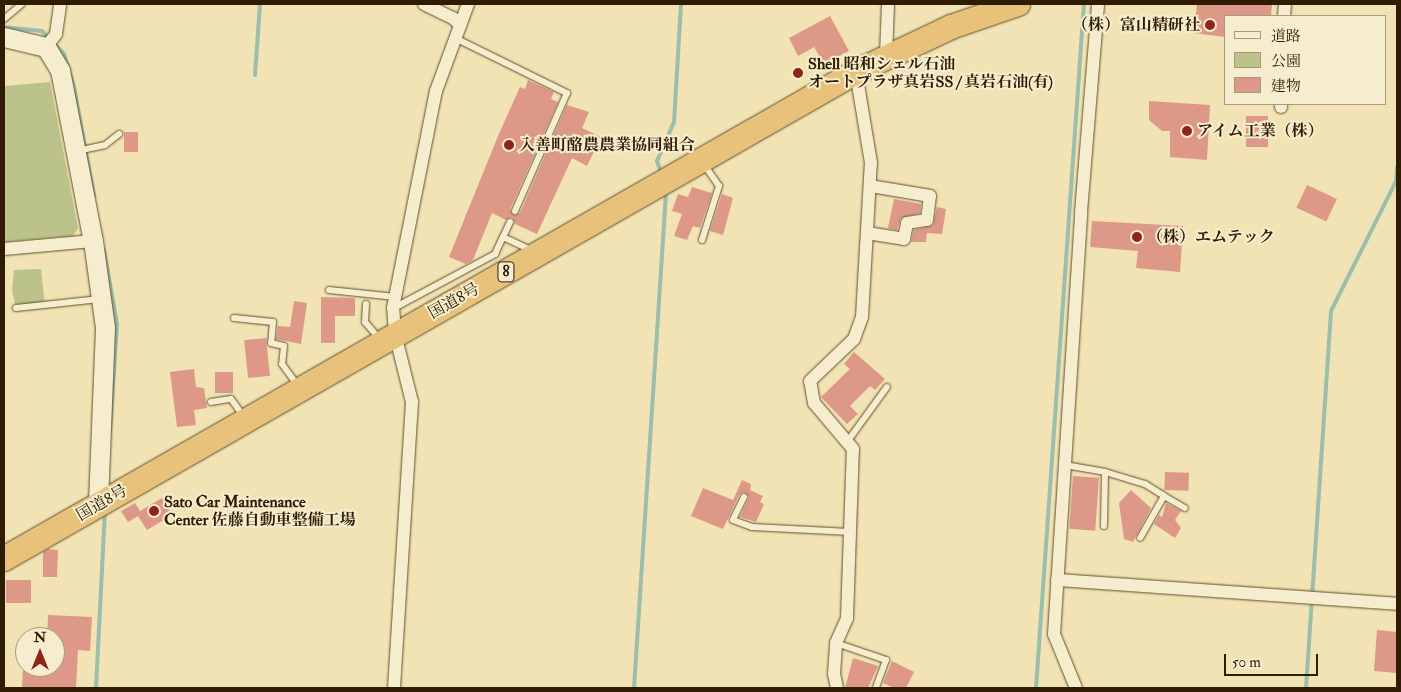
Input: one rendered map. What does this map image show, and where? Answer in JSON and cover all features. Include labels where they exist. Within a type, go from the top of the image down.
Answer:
[{"type":"highway","name":"国道8号","points":[[4,559],[856,72],[886,56],[1018,4]]},
{"type":"street","points":[[46,47],[56,34],[60,4]]},
{"type":"street","points":[[424,4],[453,18],[460,25]]},
{"type":"street","points":[[394,688],[412,402],[388,338],[436,91],[468,4]]},
{"type":"street","points":[[886,56],[888,4]]},
{"type":"street","points":[[1076,688],[1054,634],[1081,212],[1098,4]]},
{"type":"street","points":[[4,37],[46,47],[60,70],[93,241],[105,328],[98,505]]},
{"type":"street","points":[[837,688],[834,674],[836,643],[847,618],[853,449],[814,404],[810,380],[854,339],[862,317],[871,163],[856,72]]},
{"type":"street","points":[[867,233],[904,239],[907,223],[927,220],[930,196],[870,186]]},
{"type":"street","points":[[4,249],[93,241]]},
{"type":"street","points":[[1057,580],[1397,604]]},
{"type":"lane","points":[[4,19],[22,4]]},
{"type":"lane","points":[[455,38],[567,93],[515,210]]},
{"type":"lane","points":[[76,152],[105,145],[118,134]]},
{"type":"lane","points":[[701,160],[719,186],[702,240]]},
{"type":"lane","points":[[329,290],[394,303],[494,254],[510,222]]},
{"type":"lane","points":[[503,237],[538,253]]},
{"type":"lane","points":[[16,308],[101,299]]},
{"type":"lane","points":[[366,304],[365,322],[388,338]]},
{"type":"lane","points":[[234,318],[273,322],[271,343],[284,346],[282,364],[300,389]]},
{"type":"lane","points":[[847,442],[887,387]]},
{"type":"lane","points":[[211,402],[231,399],[246,420]]},
{"type":"lane","points":[[1065,465],[1105,472],[1145,484],[1185,508]]},
{"type":"lane","points":[[1104,526],[1105,472]]},
{"type":"lane","points":[[1140,538],[1164,496]]},
{"type":"lane","points":[[744,497],[733,520],[752,527],[850,532]]},
{"type":"lane","points":[[836,643],[886,660],[876,687]]},
{"type":"green space","points":[[50,82],[78,228],[73,236],[4,242],[4,86]]},
{"type":"green space","points":[[41,269],[45,305],[16,308],[12,291],[14,270]]},
{"type":"building","name":"（株）富山精研社","points":[[1197,4],[1272,4],[1271,15],[1224,15],[1224,37],[1194,33]]},
{"type":"building","points":[[830,16],[849,51],[824,64],[814,47],[798,56],[789,38]]},
{"type":"building","points":[[528,80],[554,92],[551,99],[558,102],[510,209],[513,215],[520,213],[567,105],[589,112],[582,128],[601,137],[587,166],[572,158],[537,234],[515,224],[512,217],[506,220],[492,213],[473,260],[466,264],[449,257],[498,136],[520,87],[525,89]]},
{"type":"building","name":"アイム工業（株）","points":[[1149,101],[1210,105],[1207,160],[1170,157],[1170,131],[1162,131],[1149,120]]},
{"type":"building","points":[[1246,116],[1268,116],[1268,147],[1246,147]]},
{"type":"building","points":[[124,132],[138,132],[138,152],[124,152]]},
{"type":"building","points":[[1307,185],[1337,199],[1326,222],[1296,208]]},
{"type":"building","points":[[692,187],[712,193],[700,228],[693,226],[687,240],[674,236],[682,214],[672,211],[678,194],[688,197]]},
{"type":"building","points":[[722,194],[733,198],[723,235],[710,231]]},
{"type":"building","points":[[894,199],[921,204],[920,213],[901,218],[897,230],[888,228]]},
{"type":"building","points":[[937,207],[946,209],[942,234],[927,233],[926,242],[911,242],[914,230],[933,225]]},
{"type":"building","name":"（株）エムテック","points":[[1092,221],[1183,226],[1180,272],[1136,268],[1138,251],[1090,247]]},
{"type":"building","points":[[321,297],[355,298],[355,316],[335,316],[335,343],[321,343]]},
{"type":"building","points":[[294,301],[307,303],[301,344],[276,339],[278,326],[290,327]]},
{"type":"building","points":[[266,338],[270,376],[248,378],[244,340]]},
{"type":"building","points":[[854,352],[885,379],[875,390],[870,386],[850,406],[858,414],[847,424],[821,397],[850,369],[844,364]]},
{"type":"building","points":[[194,369],[196,387],[204,388],[207,408],[194,410],[196,425],[177,427],[170,372]]},
{"type":"building","points":[[215,372],[233,372],[233,393],[215,393]]},
{"type":"building","points":[[1165,472],[1189,473],[1188,491],[1164,490]]},
{"type":"building","points":[[1073,476],[1099,478],[1095,531],[1069,529]]},
{"type":"building","points":[[742,480],[751,484],[750,490],[763,496],[760,502],[764,504],[756,522],[740,517],[749,497],[744,492],[739,495],[723,529],[691,516],[703,488],[733,500]]},
{"type":"building","points":[[1131,490],[1151,508],[1133,542],[1124,539],[1119,503]]},
{"type":"building","points":[[162,498],[172,515],[147,530],[138,516],[128,522],[121,511],[135,503],[140,511]]},
{"type":"building","points":[[1166,503],[1181,511],[1175,520],[1181,528],[1175,538],[1154,524],[1159,515],[1162,517]]},
{"type":"building","points":[[48,549],[58,550],[57,577],[43,577],[43,552]]},
{"type":"building","points":[[6,580],[31,580],[31,603],[6,603]]},
{"type":"building","points":[[48,615],[92,617],[90,651],[78,650],[76,688],[22,688],[23,677],[65,677],[65,627],[47,627]]},
{"type":"building","points":[[1377,630],[1397,632],[1397,673],[1374,671]]},
{"type":"building","points":[[853,658],[878,666],[868,688],[845,688]]},
{"type":"building","points":[[892,661],[914,672],[906,688],[894,688],[883,683]]},
{"type":"waterway","points":[[255,75],[260,4]]},
{"type":"waterway","points":[[661,173],[657,161],[674,122],[681,4]]},
{"type":"waterway","points":[[1036,688],[1084,4]]},
{"type":"waterway","points":[[4,27],[42,31],[64,54],[74,87],[94,196]]},
{"type":"waterway","points":[[1306,688],[1331,311],[1396,181],[1397,167]]},
{"type":"waterway","points":[[634,688],[666,190]]},
{"type":"waterway","points":[[104,250],[117,324],[110,431]]},
{"type":"waterway","points":[[96,688],[105,511]]},
{"type":"place","name":"（株）富山精研社","points":[[1210,25]]},
{"type":"place","name":"Shell 昭和シェル石油 オートプラザ真岩SS / 真岩石油(有)","points":[[798,73]]},
{"type":"place","name":"アイム工業（株）","points":[[1187,131]]},
{"type":"place","name":"入善町酪農農業協同組合","points":[[509,145]]},
{"type":"place","name":"（株）エムテック","points":[[1137,237]]},
{"type":"place","name":"Sato Car Maintenance Center 佐藤自動車整備工場","points":[[154,511]]}]
